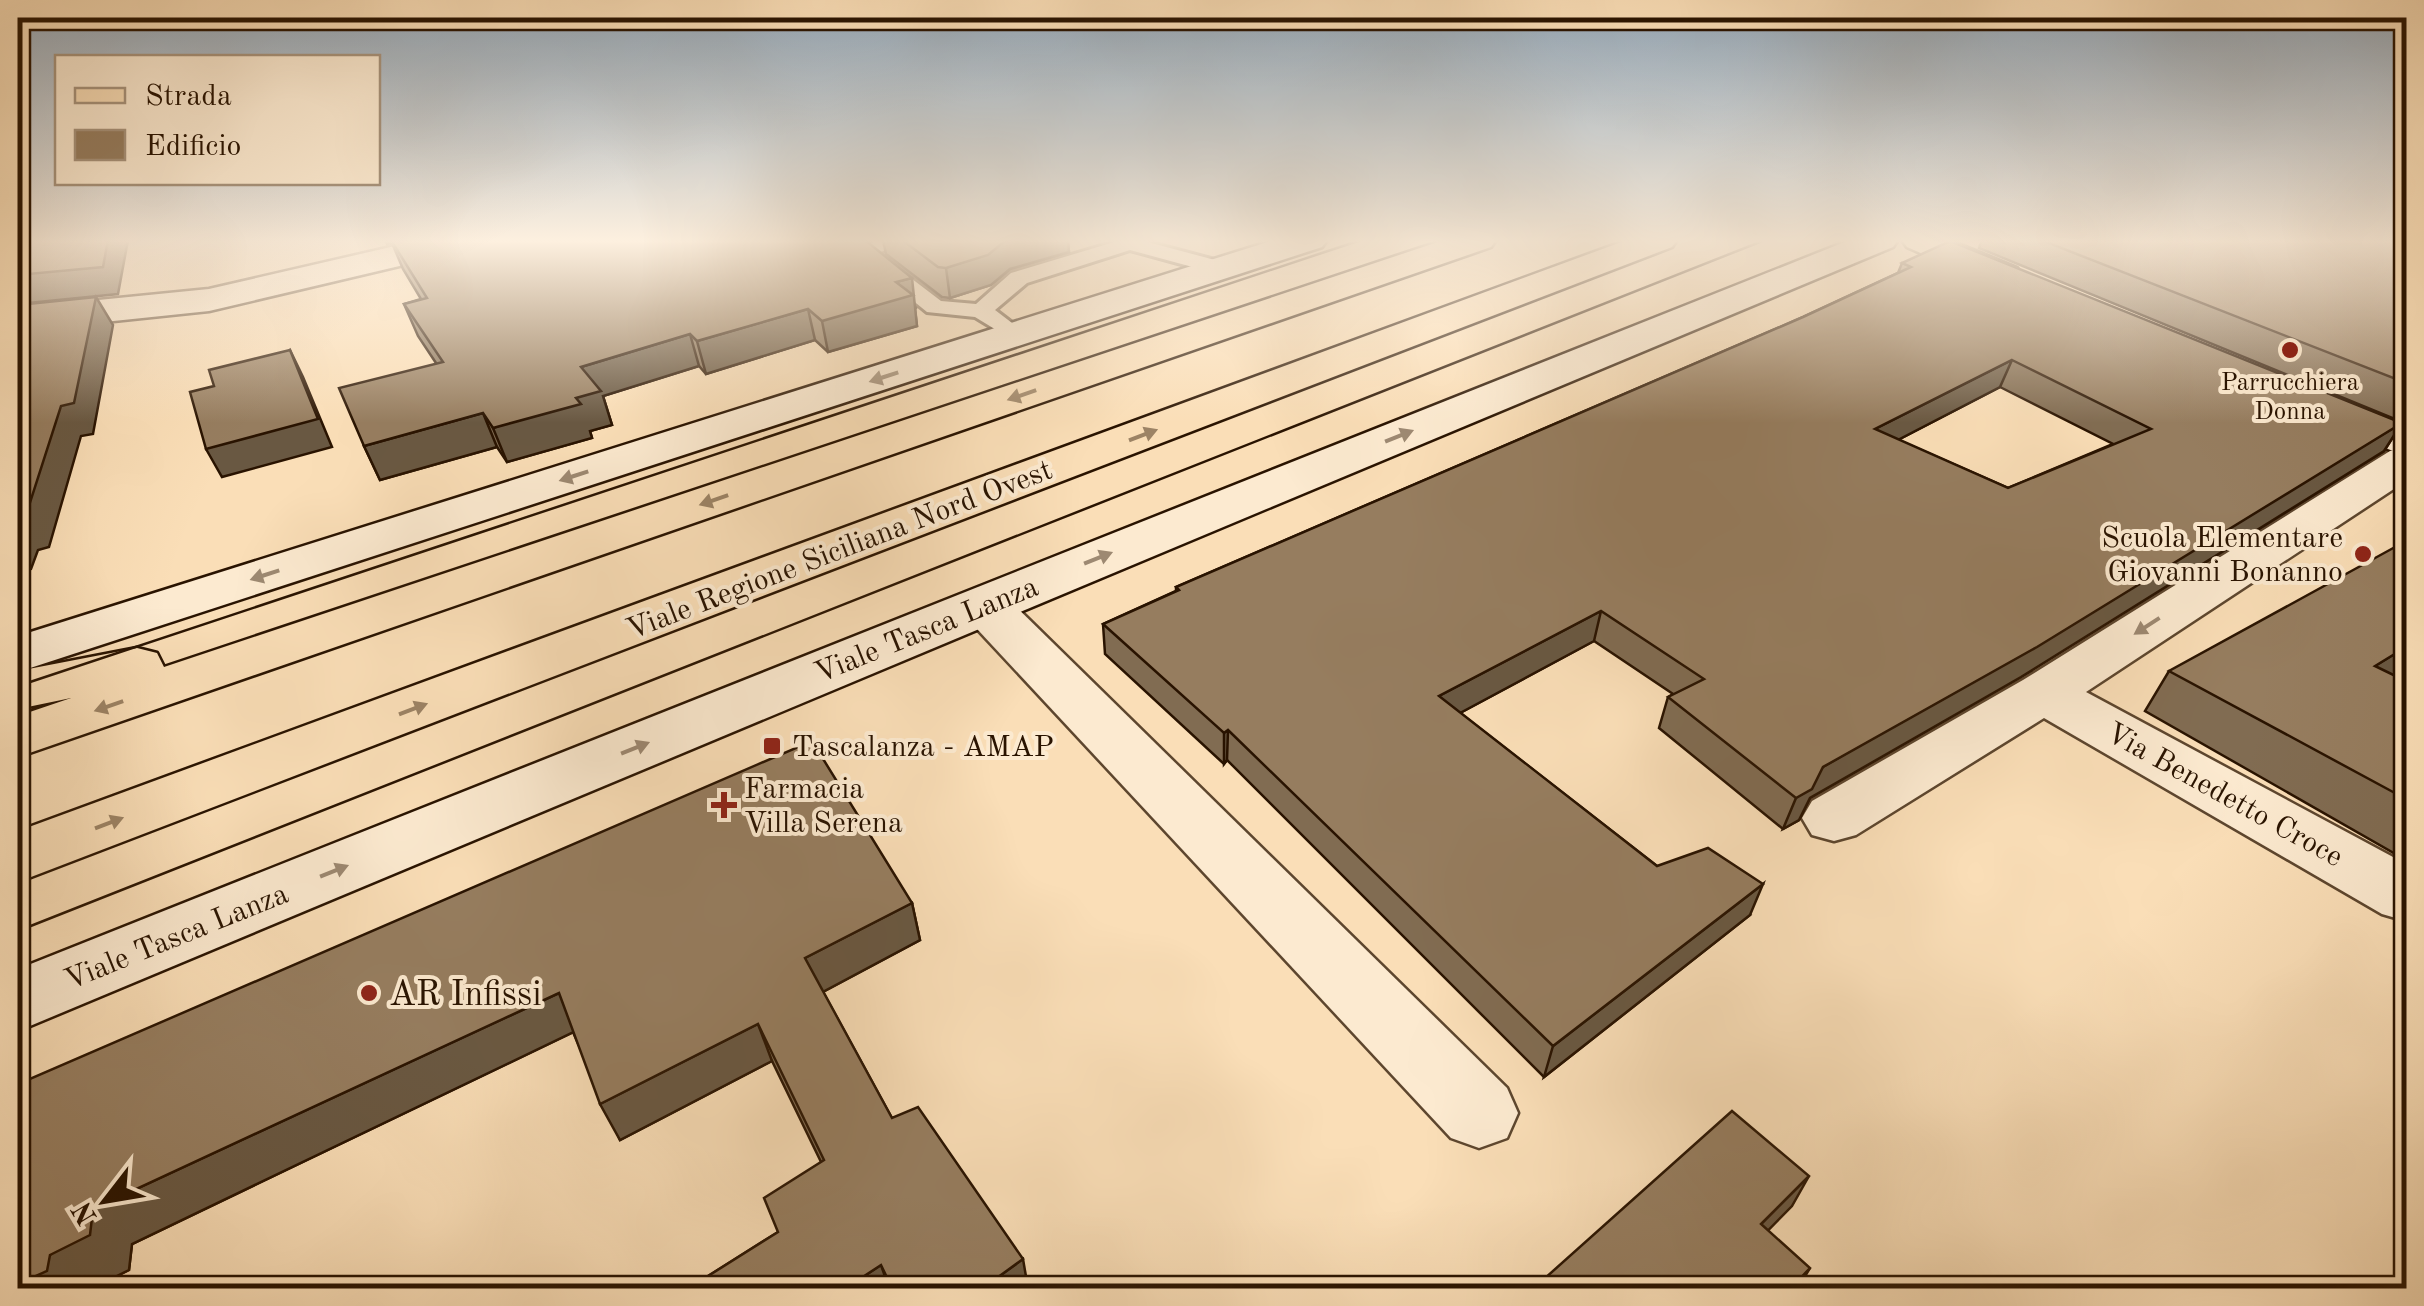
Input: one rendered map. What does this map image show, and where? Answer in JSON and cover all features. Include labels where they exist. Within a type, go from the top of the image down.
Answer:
[{"type":"main road","points":[[18,737],[1300,301]]},
{"type":"main road","name":"Viale Regione Siciliana Nord Ovest","points":[[18,857],[1498,301]]},
{"type":"main road","points":[[18,690],[351,623]]},
{"type":"street","points":[[18,320],[199,301]]},
{"type":"street","points":[[18,654],[998,323],[1089,301]]},
{"type":"street","name":"Viale Tasca Lanza","points":[[18,1000],[1720,301]]},
{"type":"street","points":[[2296,397],[2406,443]]},
{"type":"street","points":[[1834,818],[2043,693],[2406,461]]},
{"type":"street","points":[[984,605],[1479,1113]]},
{"type":"street","name":"Via Benedetto Croce","points":[[2043,693],[2406,896]]},
{"type":"lane","points":[[927,301],[935,307],[998,323],[1008,301]]},
{"type":"building","points":[[95,301],[74,403],[61,406],[26,515],[18,517],[18,305]]},
{"type":"building","points":[[892,301],[822,321],[808,309],[697,341],[690,334],[581,367],[601,391],[576,398],[581,404],[493,428],[483,413],[364,446],[339,388],[443,362],[404,304]]},
{"type":"building","points":[[1838,301],[2099,301],[2402,423],[2037,647],[1823,767],[1812,789],[1796,798],[1668,697],[1704,679],[1601,611],[1439,696],[1657,866],[1708,848],[1763,884],[1553,1046],[1228,730],[1224,733],[1103,624],[1179,590],[1176,587]],"holes":[[[2012,360],[2151,429],[2008,488],[1875,429]]]},
{"type":"building","points":[[2197,301],[2406,301],[2406,383]]},
{"type":"building","points":[[290,350],[318,419],[206,449],[190,392],[214,386],[209,370]]},
{"type":"building","points":[[2406,541],[2406,647],[2375,666],[2406,681],[2406,799],[2169,671]]},
{"type":"building","points":[[812,741],[912,903],[805,958],[892,1118],[918,1107],[1023,1259],[983,1288],[892,1288],[881,1265],[846,1288],[689,1288],[778,1232],[764,1198],[824,1160],[758,1024],[600,1104],[559,993],[93,1209],[90,1235],[50,1255],[47,1271],[18,1284],[18,1084]]},
{"type":"building","points":[[1732,1111],[1809,1176],[1761,1224],[1810,1268],[1791,1288],[1534,1288]]},
{"type":"tram line","points":[[18,686],[1177,301]]},
{"type":"tram line","points":[[18,931],[1611,301]]},
{"type":"place","name":"Parrucchiera Donna","points":[[2290,350]]},
{"type":"place","name":"Scuola Elementare Giovanni Bonanno","points":[[2363,554]]},
{"type":"place","name":"Tascalanza - AMAP","points":[[772,746]]},
{"type":"place","name":"Farmacia Villa Serena","points":[[724,805]]},
{"type":"place","name":"AR Infissi","points":[[369,993]]}]
